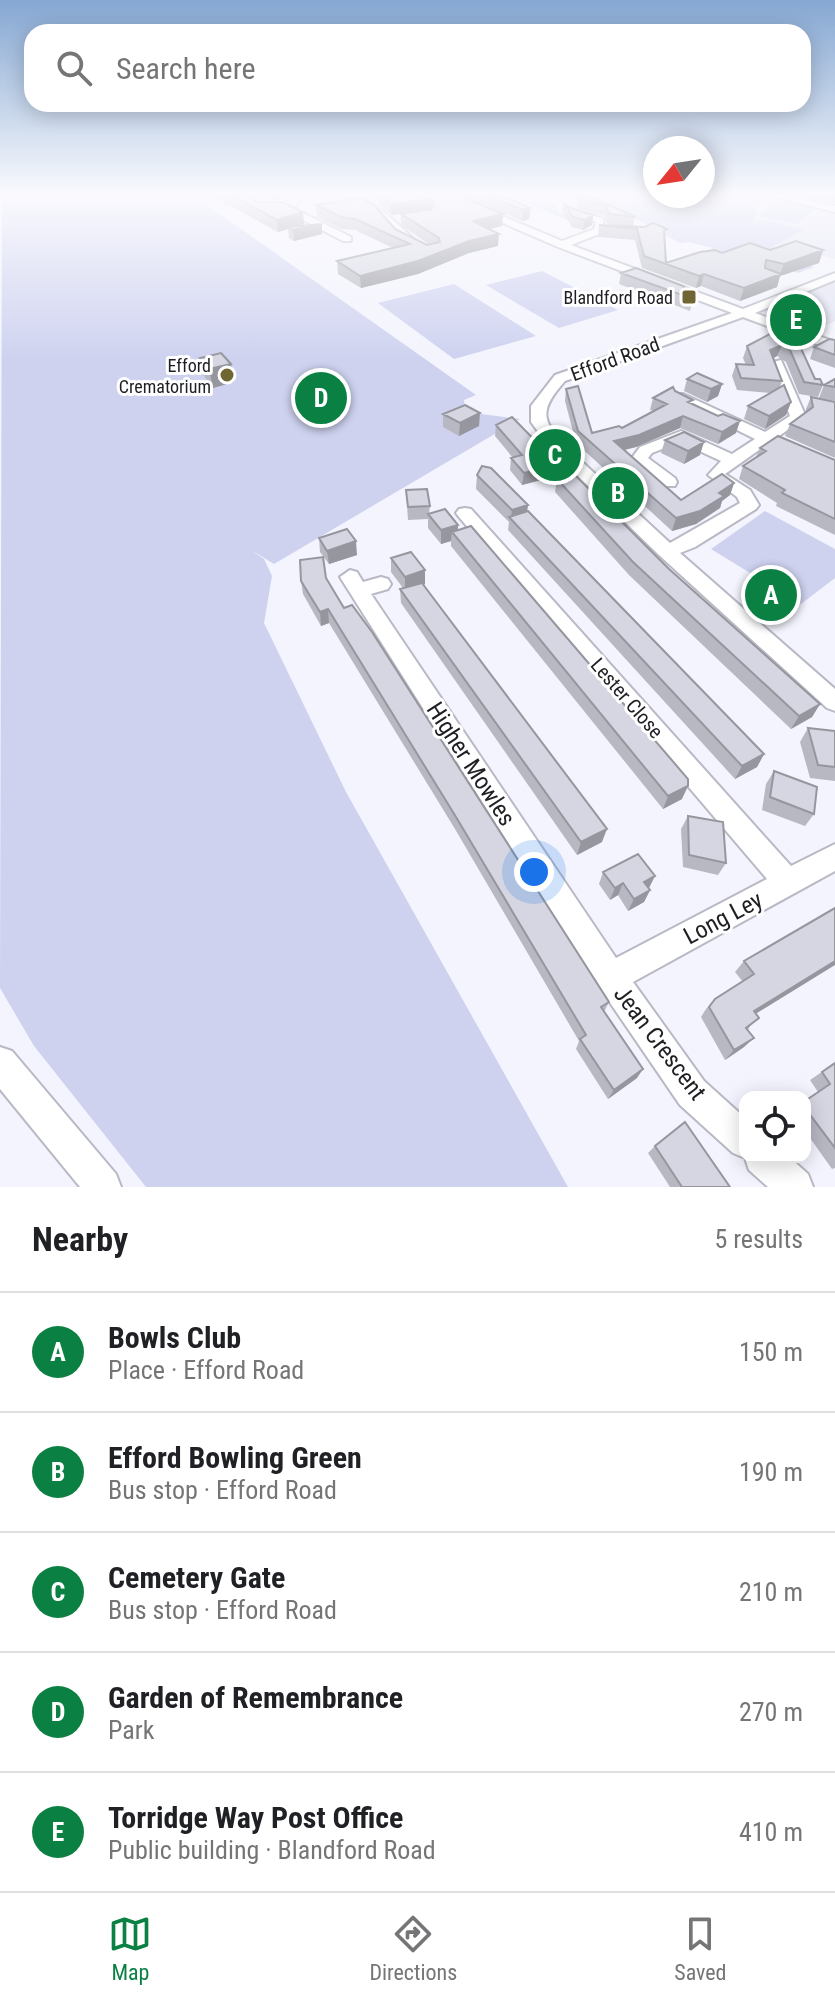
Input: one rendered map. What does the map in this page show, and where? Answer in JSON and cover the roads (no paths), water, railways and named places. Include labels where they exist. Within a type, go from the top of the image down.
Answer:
[{"type":"street","points":[[571,248],[835,347]]},
{"type":"street","name":"Efford Road","points":[[835,276],[743,313],[560,378],[541,398],[537,413],[542,432],[666,551],[835,702]]},
{"type":"street","points":[[779,281],[801,289]]},
{"type":"street","points":[[666,551],[688,543],[750,505],[744,494],[716,475],[798,417],[800,401],[776,363]]},
{"type":"street","points":[[678,397],[791,448]]},
{"type":"street","points":[[669,482],[639,459],[646,450],[681,436],[733,461]]},
{"type":"street","name":"Lester Close","points":[[465,513],[789,884]]},
{"type":"street","name":"Higher Mowles","points":[[363,584],[611,977]]},
{"type":"street","name":"Long Ley","points":[[611,977],[835,857]]},
{"type":"street","name":"Jean Crescent","points":[[611,977],[692,1093],[739,1136]]},
{"type":"street","points":[[0,1063],[97,1184]]},
{"type":"street","points":[[769,1163],[795,1187]]},
{"type":"place","name":"Blandford Road","points":[[689,297]]},
{"type":"place","name":"Torridge Way Post Office","points":[[796,320]]},
{"type":"place","name":"Efford Crematorium","points":[[227,375]]},
{"type":"place","name":"Garden of Remembrance","points":[[321,398]]},
{"type":"place","name":"Cemetery Gate","points":[[555,455]]},
{"type":"place","name":"Efford Bowling Green","points":[[618,493]]},
{"type":"place","name":"Bowls Club","points":[[771,595]]}]
